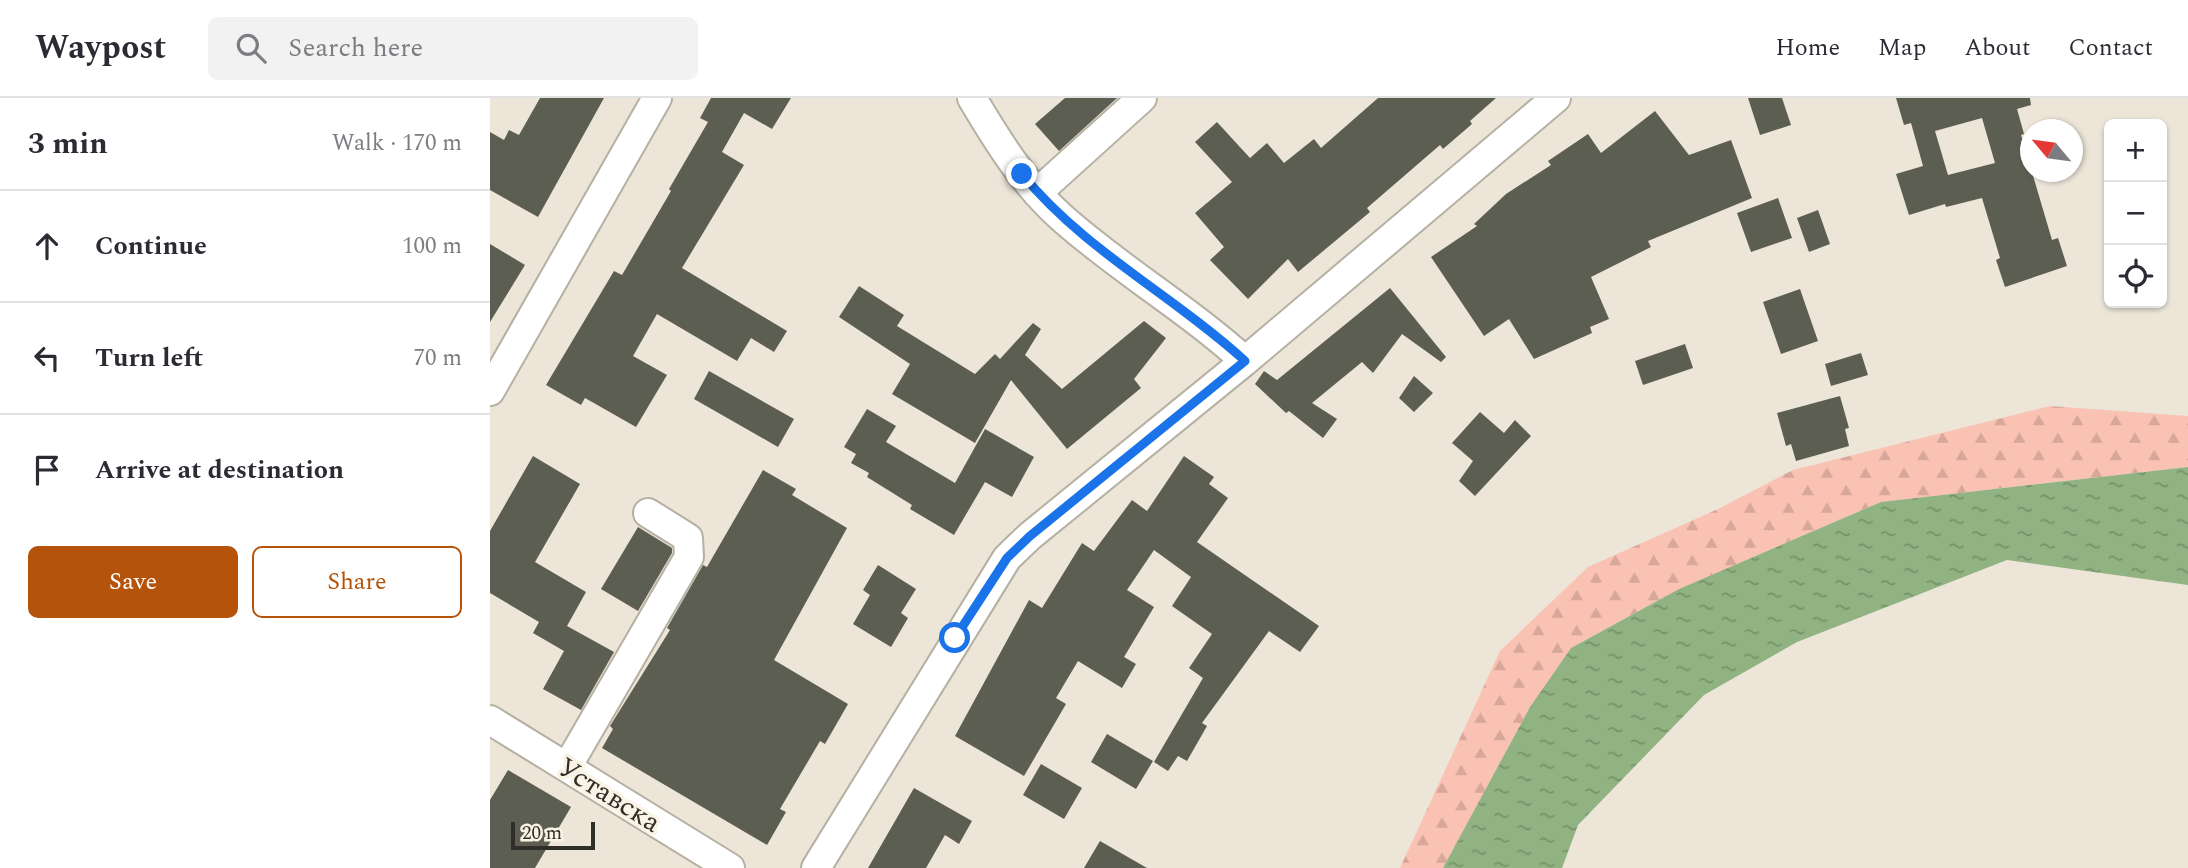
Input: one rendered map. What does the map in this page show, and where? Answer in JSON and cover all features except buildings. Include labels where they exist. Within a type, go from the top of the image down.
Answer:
[{"type":"street","points":[[490,391],[657,98]]},
{"type":"street","points":[[972,98],[1037,193],[1060,216],[1148,286],[1222,339],[1245,361]]},
{"type":"street","points":[[1037,193],[1142,98]]},
{"type":"street","points":[[816,868],[1007,558],[1556,98]]},
{"type":"street","points":[[567,767],[690,552],[684,534],[648,513]]},
{"type":"street","name":"Уставска","points":[[490,720],[730,868]]},
{"type":"green space","points":[[2050,406],[2188,416],[2188,467],[1881,502],[1679,589],[1571,648],[1530,707],[1443,868],[1400,868],[1500,651],[1588,567],[1718,509],[1793,470]]},
{"type":"water","points":[[2188,467],[2188,585],[2007,560],[1797,642],[1704,695],[1578,825],[1562,868],[1443,868],[1530,707],[1571,648],[1679,589],[1881,502]]},
{"type":"route","points":[[955,638],[1007,558],[1030,536],[1245,361],[1222,339],[1148,286],[1060,216],[1022,174]]}]
